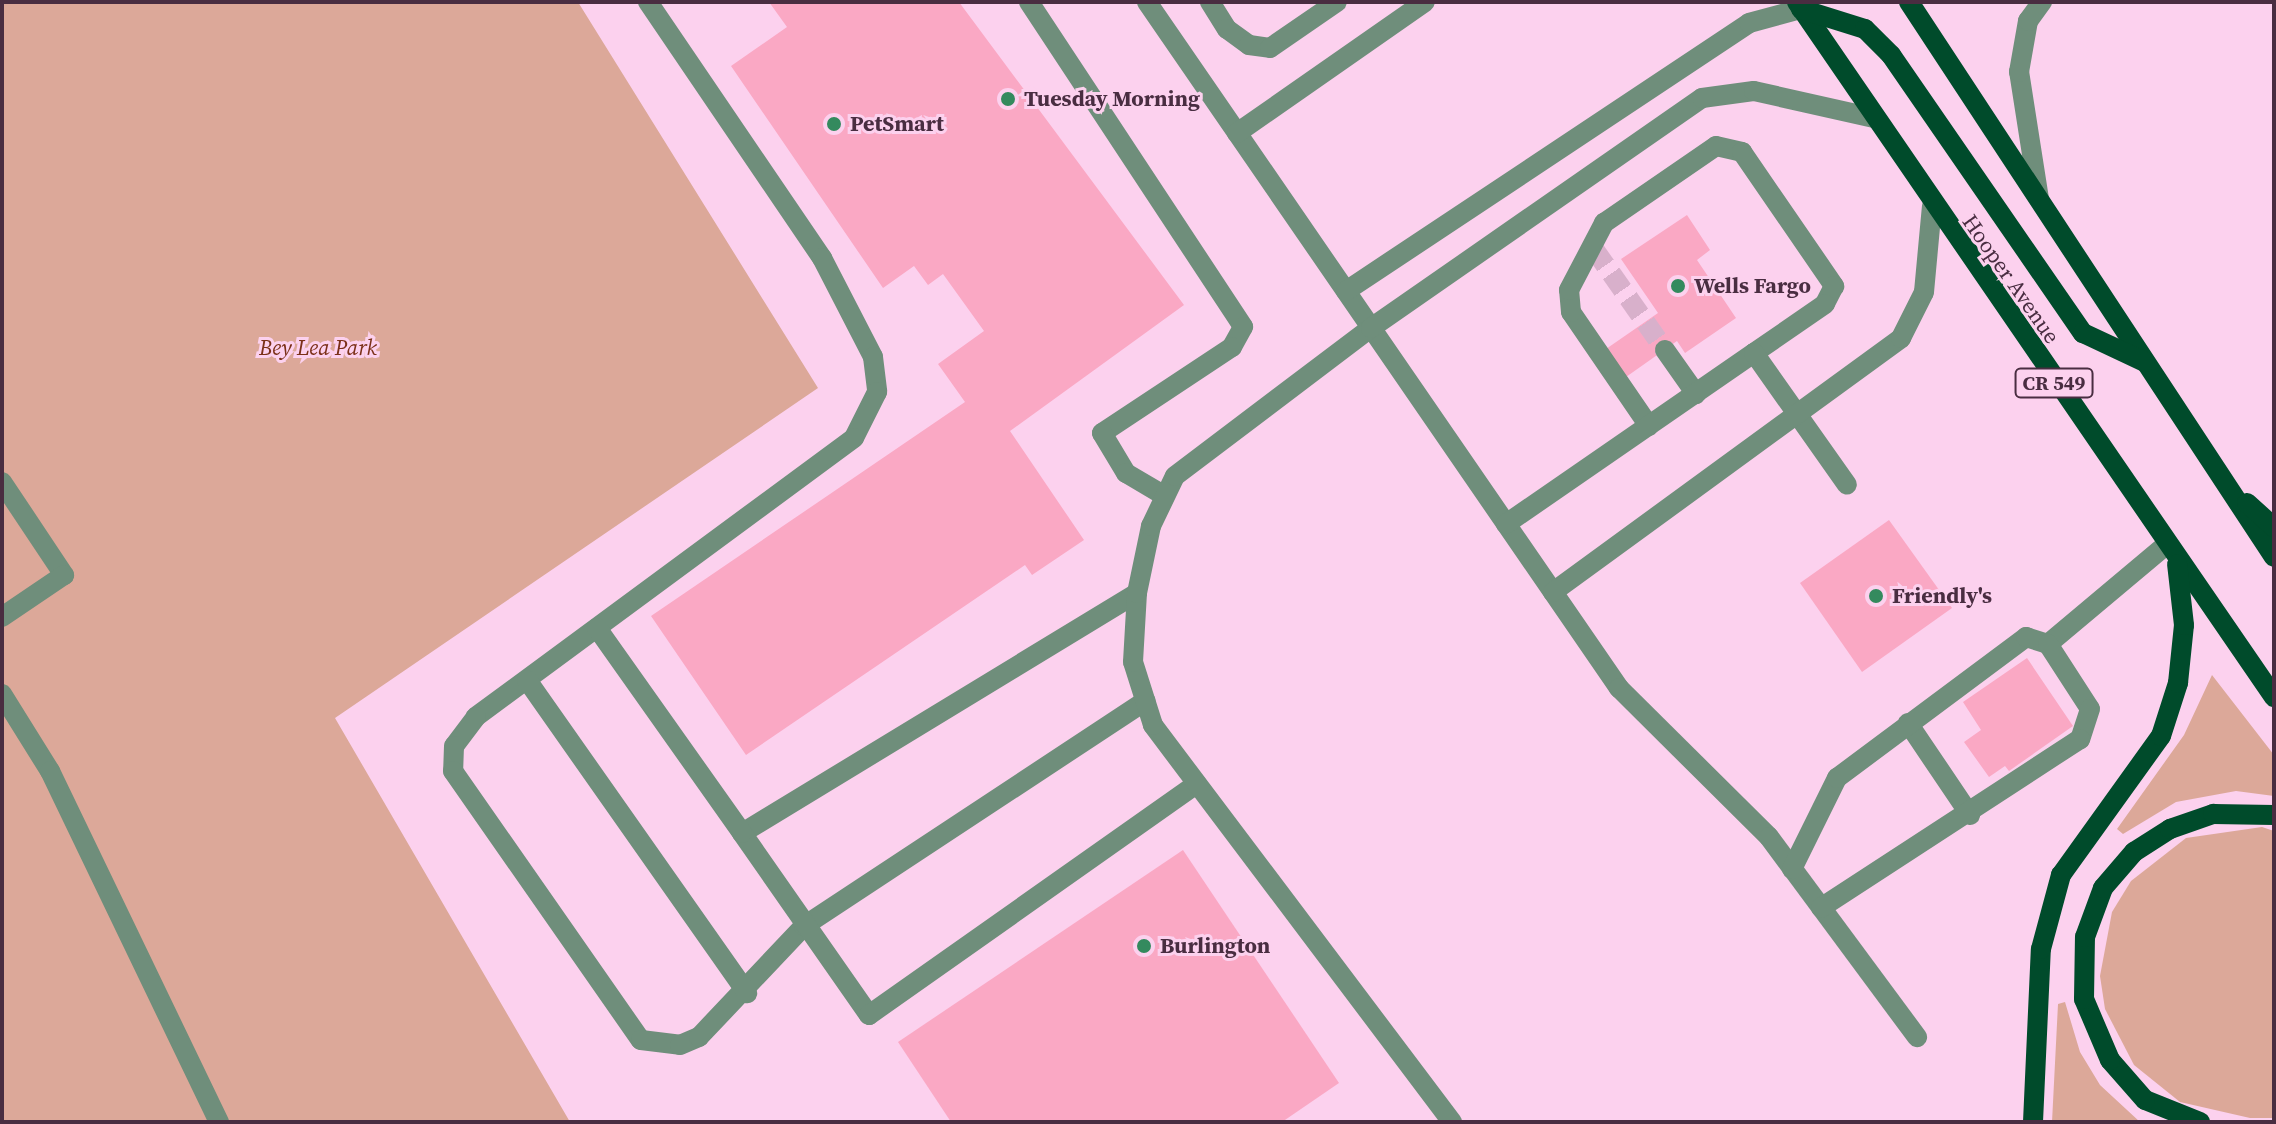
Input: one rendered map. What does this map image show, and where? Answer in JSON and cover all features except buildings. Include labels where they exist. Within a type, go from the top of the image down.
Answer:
[{"type":"main road","points":[[1909,2],[2274,557]]},
{"type":"main road","points":[[1799,5],[1865,29],[1891,55],[2083,333],[2145,362]]},
{"type":"main road","name":"Hooper Avenue","points":[[1799,5],[1932,206],[2274,697]]},
{"type":"main road","points":[[2223,482],[2274,527]]},
{"type":"main road","points":[[2033,1122],[2041,949],[2061,875],[2161,736],[2178,683],[2184,625],[2171,552]]},
{"type":"main road","points":[[2200,1122],[2145,1100],[2110,1060],[2084,999],[2085,937],[2103,888],[2134,852],[2170,829],[2213,814],[2274,815]]},
{"type":"lane","points":[[648,2],[822,258],[873,357],[877,392],[854,438],[476,717],[454,746],[453,771],[641,1040],[659,1045],[699,1037],[747,993],[804,926],[1145,701]]},
{"type":"lane","points":[[1029,2],[1243,327],[1232,347],[1102,433],[1126,473],[1165,496]]},
{"type":"lane","points":[[1210,2],[1227,29],[1249,45],[1270,48],[1337,2]]},
{"type":"lane","points":[[1237,133],[1425,2]]},
{"type":"lane","points":[[2040,202],[2019,72],[2028,21],[2042,2]]},
{"type":"lane","points":[[1151,4],[1619,688],[1769,837],[1917,1037]]},
{"type":"lane","points":[[1346,291],[1749,23],[1799,5]]},
{"type":"lane","points":[[1452,1122],[1153,725],[1133,662],[1137,593],[1151,526],[1175,476],[1371,328],[1702,98],[1754,91],[1874,118]]},
{"type":"lane","points":[[1506,524],[1696,394],[1825,304],[1834,286],[1742,152],[1716,146],[1604,223],[1594,249],[1569,290],[1571,312],[1649,426]]},
{"type":"lane","points":[[1553,592],[1901,338],[1924,292],[1932,206]]},
{"type":"lane","points":[[1665,350],[1696,394]]},
{"type":"lane","points":[[1754,353],[1847,485]]},
{"type":"lane","points":[[2,482],[64,575],[2,617]]},
{"type":"lane","points":[[2048,644],[2171,552]]},
{"type":"lane","points":[[742,833],[1137,593]]},
{"type":"lane","points":[[597,628],[869,1015],[1197,784]]},
{"type":"lane","points":[[1792,869],[1837,778],[2026,637],[2048,644],[2090,709],[2090,723],[2080,739],[1970,815],[1821,908]]},
{"type":"lane","points":[[527,680],[747,993]]},
{"type":"lane","points":[[2,694],[50,771],[218,1121]]},
{"type":"lane","points":[[1908,723],[1970,815]]},
{"type":"green space","name":"Bey Lea Park","points":[[2,2],[578,2],[818,388],[335,718],[570,1122],[2,1122]]},
{"type":"green space","points":[[2212,675],[2274,755],[2274,796],[2236,791],[2176,802],[2123,834],[2117,829],[2184,735]]},
{"type":"green space","points":[[2262,827],[2274,831],[2274,1118],[2250,1118],[2180,1102],[2134,1065],[2105,1009],[2100,976],[2112,912],[2131,881],[2186,838]]},
{"type":"green space","points":[[2065,1002],[2080,1052],[2100,1085],[2140,1122],[2052,1122],[2058,1004]]},
{"type":"tunnel","points":[[1594,249],[1665,350]]},
{"type":"place","name":"Tuesday Morning","points":[[1008,99]]},
{"type":"place","name":"PetSmart","points":[[834,124]]},
{"type":"place","name":"Wells Fargo","points":[[1678,286]]},
{"type":"place","name":"Friendly's","points":[[1876,596]]},
{"type":"place","name":"Burlington","points":[[1144,946]]}]
